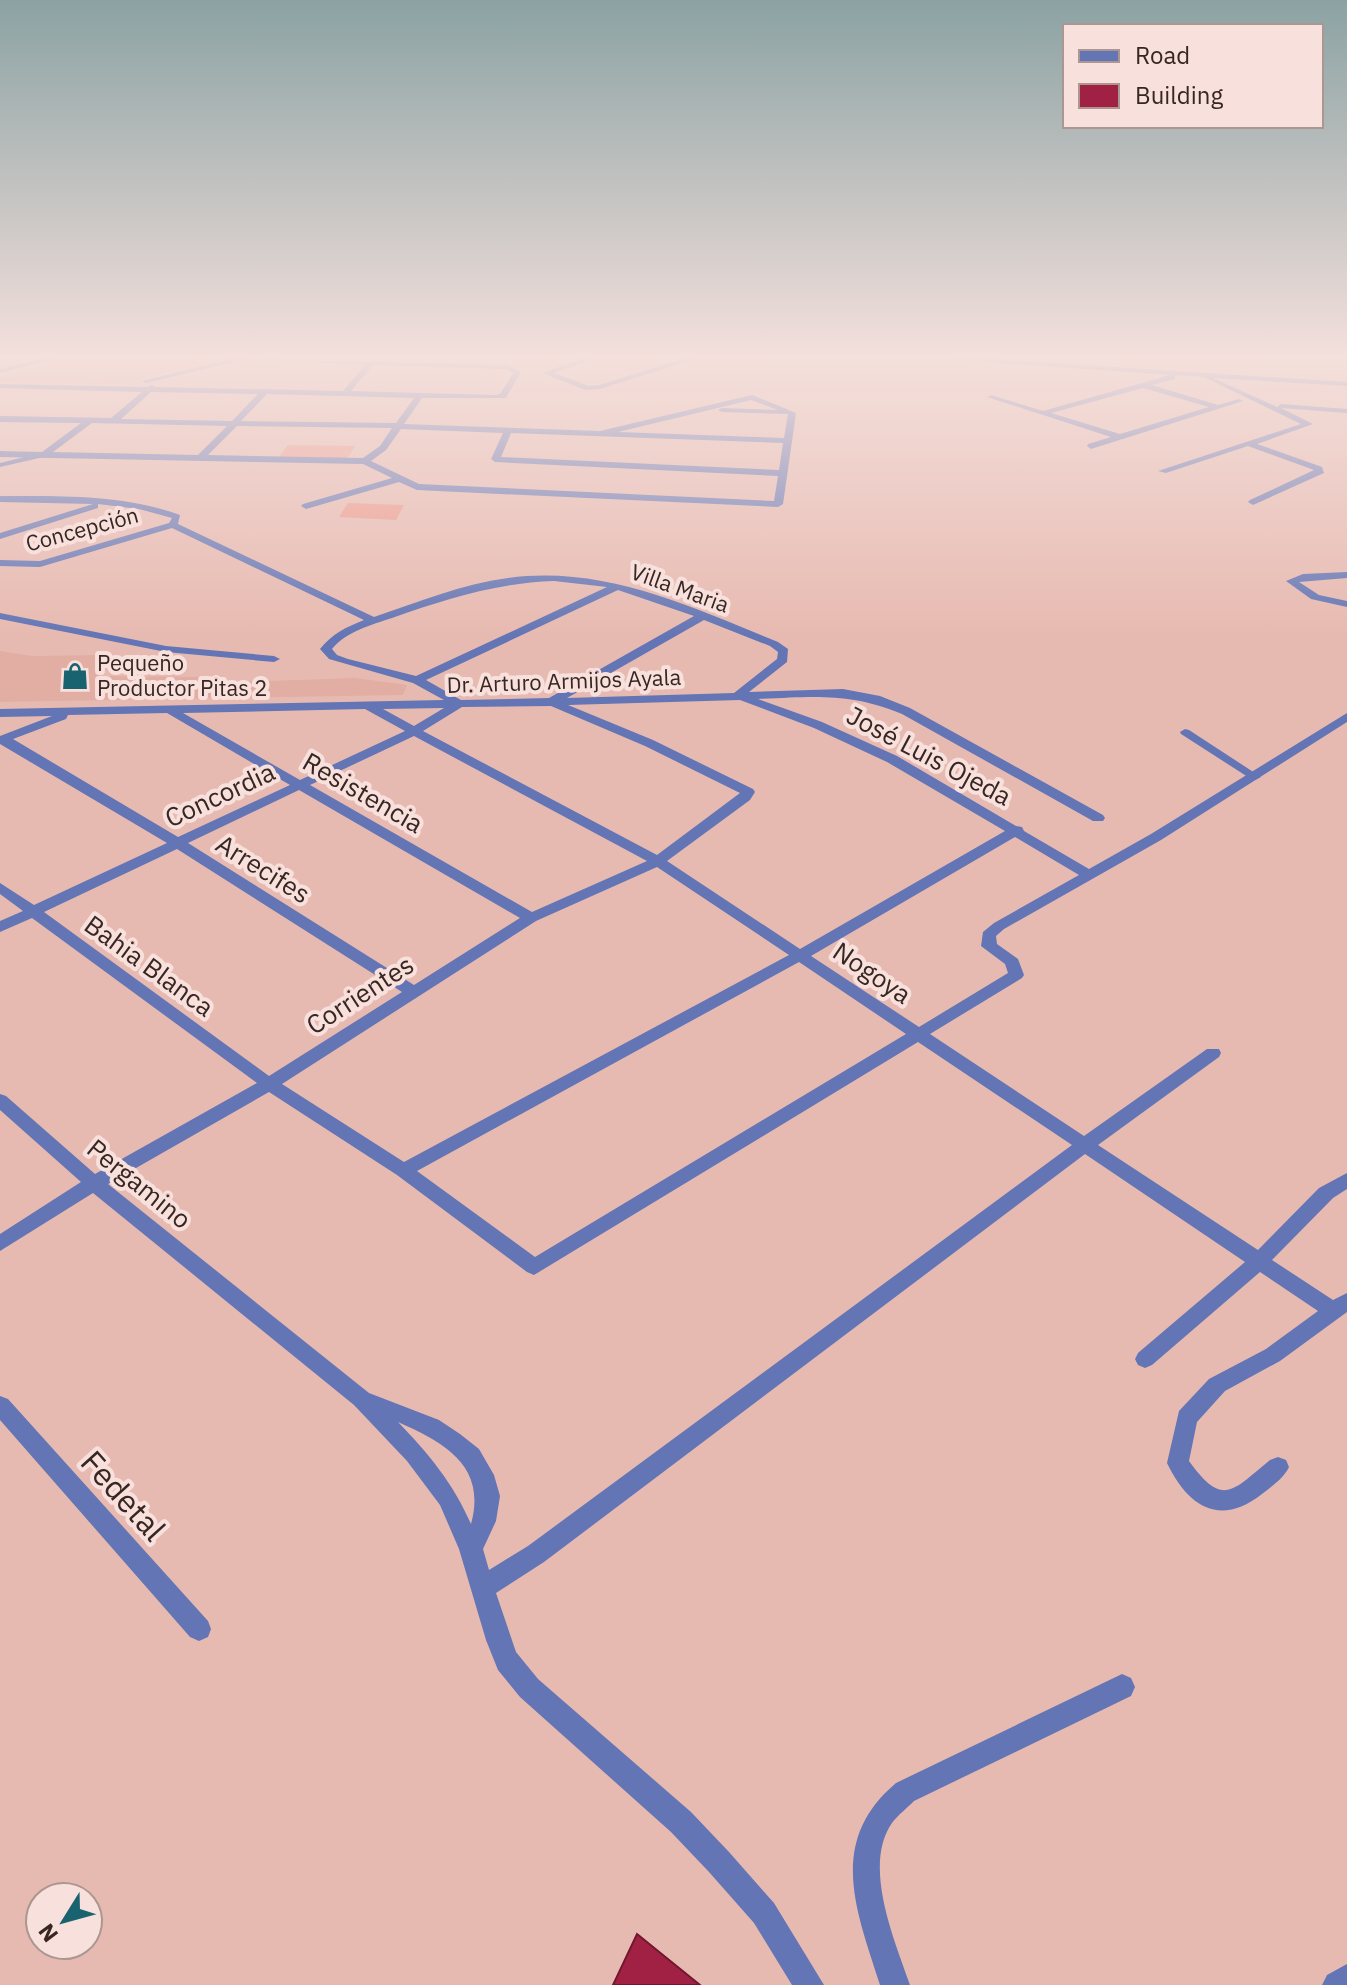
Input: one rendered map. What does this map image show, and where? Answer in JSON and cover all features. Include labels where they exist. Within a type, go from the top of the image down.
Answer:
[{"type":"street","points":[[201,457],[207,452]]},
{"type":"street","points":[[365,461],[378,452]]},
{"type":"street","points":[[498,452],[495,459],[782,473]]},
{"type":"street","points":[[0,454],[365,461],[417,487],[778,504],[785,452]]},
{"type":"street","points":[[1163,471],[1225,452]]},
{"type":"street","points":[[1253,502],[1319,473],[1319,469],[1271,452]]},
{"type":"street","points":[[306,506],[399,479]]},
{"type":"street","points":[[0,499],[105,503],[165,512],[177,517],[173,525],[374,621]]},
{"type":"street","points":[[0,536],[105,503]]},
{"type":"street","name":"Concepción","points":[[0,563],[40,564],[173,525]]},
{"type":"street","points":[[1347,575],[1303,577],[1291,581],[1315,597],[1347,604]]},
{"type":"street","name":"Villa Maria","points":[[417,680],[333,657],[326,649],[331,641],[374,621],[463,589],[499,582],[579,579],[616,586],[702,616],[774,644],[784,651],[783,660],[737,696]]},
{"type":"street","points":[[417,680],[616,586]]},
{"type":"street","points":[[0,616],[166,649],[274,659]]},
{"type":"street","points":[[550,702],[702,616]]},
{"type":"street","points":[[417,680],[459,704]]},
{"type":"street","name":"Dr. Arturo Armijos Ayala","points":[[0,713],[843,693],[876,699],[906,711],[1098,818]]},
{"type":"street","name":"José Luis Ojeda","points":[[737,696],[818,725],[892,759],[1089,875]]},
{"type":"street","name":"Corrientes","points":[[0,1244],[94,1183],[269,1084],[531,918],[658,861],[748,792],[649,743],[550,702]]},
{"type":"street","name":"Nogoya","points":[[364,704],[658,861],[1259,1261],[1341,1306]]},
{"type":"street","name":"Concordia","points":[[0,927],[414,731],[459,704]]},
{"type":"street","name":"Resistencia","points":[[171,711],[531,918]]},
{"type":"street","points":[[2,740],[70,712]]},
{"type":"street","points":[[919,1035],[1016,975],[1012,962],[989,946],[988,935],[1344,722]]},
{"type":"street","name":"Arrecifes","points":[[2,740],[176,842],[413,992]]},
{"type":"street","points":[[403,1170],[799,956],[1017,830]]},
{"type":"street","name":"Bahia Blanca","points":[[0,887],[269,1084],[403,1170],[534,1267],[919,1035]]},
{"type":"street","points":[[482,1588],[536,1554],[1083,1146],[1213,1053]]},
{"type":"street","name":"Pergamino","points":[[0,1100],[94,1183],[362,1399]]},
{"type":"street","points":[[1145,1359],[1259,1261],[1326,1193],[1347,1180]]},
{"type":"street","points":[[1278,1467],[1235,1502],[1214,1502],[1194,1489],[1178,1463],[1187,1418],[1217,1385],[1273,1355],[1341,1306]]},
{"type":"street","points":[[362,1399],[414,1417],[442,1431],[469,1452],[488,1485],[486,1518],[471,1549]]},
{"type":"street","points":[[362,1399],[415,1454],[448,1498],[471,1549],[507,1661],[529,1688],[681,1822],[764,1913],[809,1985]]},
{"type":"street","name":"Fedetal","points":[[0,1405],[199,1629]]},
{"type":"street","points":[[895,1985],[870,1895],[867,1860],[869,1843],[881,1814],[905,1792],[1122,1687]]},
{"type":"street","points":[[1337,1985],[1347,1979]]},
{"type":"lane","points":[[0,465],[45,454]]},
{"type":"lane","points":[[1185,732],[1255,777]]},
{"type":"shaded area","points":[[283,452],[352,452],[347,459],[278,458]]},
{"type":"shaded area","points":[[348,503],[404,505],[396,520],[339,517]]},
{"type":"shaded area","name":"Pequeño Productor Pitas 2","points":[[0,651],[32,656],[104,655],[99,676],[203,677],[209,683],[355,678],[407,685],[403,695],[0,702]]},
{"type":"building","points":[[637,1934],[700,1985],[613,1985]]},
{"type":"place","name":"Pequeño Productor Pitas 2","points":[[75,676]]}]
